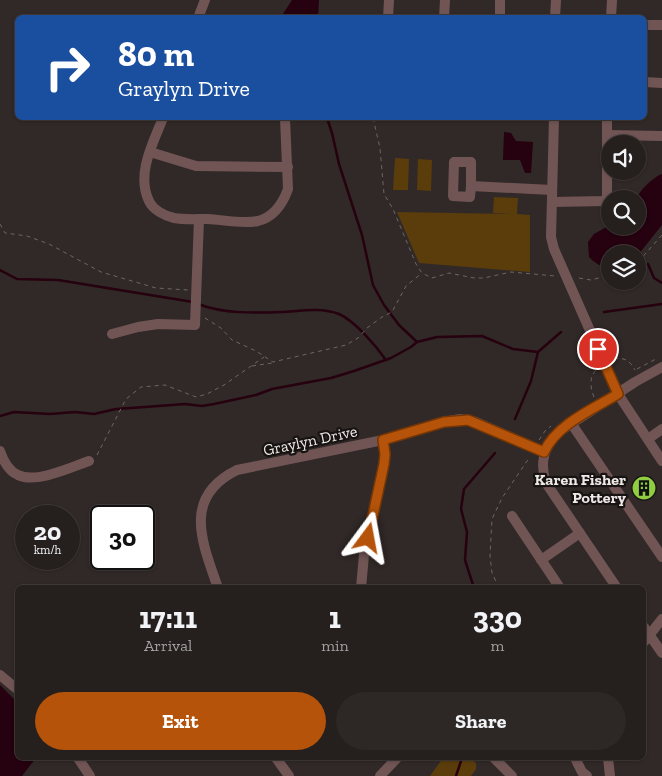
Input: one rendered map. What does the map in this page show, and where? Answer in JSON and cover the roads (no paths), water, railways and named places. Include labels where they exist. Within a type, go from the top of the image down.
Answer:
[{"type":"street","points":[[199,15],[205,0]]},
{"type":"street","points":[[388,15],[389,0]]},
{"type":"street","points":[[444,15],[445,0]]},
{"type":"street","points":[[500,0],[500,15]]},
{"type":"street","points":[[555,15],[556,0]]},
{"type":"street","points":[[611,15],[612,0]]},
{"type":"street","points":[[647,25],[662,25]]},
{"type":"street","points":[[647,82],[662,83]]},
{"type":"street","points":[[161,120],[150,152],[144,178],[150,204],[160,212],[173,218],[258,221],[271,214],[280,206],[288,189],[285,120]]},
{"type":"street","points":[[554,120],[551,238],[554,249],[618,394],[662,461]]},
{"type":"street","points":[[607,120],[607,135]]},
{"type":"street","points":[[646,136],[662,136]]},
{"type":"street","points":[[150,152],[196,166],[288,167]]},
{"type":"street","points":[[552,202],[605,201],[607,196],[607,180]]},
{"type":"street","points":[[471,186],[552,190]]},
{"type":"street","points":[[112,334],[158,324],[195,325],[199,219]]},
{"type":"street","points":[[615,585],[546,483],[543,469],[544,452],[549,441],[570,423],[662,367]]},
{"type":"street","name":"Graylyn Drive","points":[[217,585],[203,544],[200,518],[205,499],[217,483],[237,470],[383,440],[444,422],[468,420],[544,452]]},
{"type":"street","points":[[570,423],[662,557]]},
{"type":"street","points":[[648,439],[662,429]]},
{"type":"street","points":[[361,585],[364,555],[384,464],[383,440]]},
{"type":"street","points":[[0,451],[10,469],[19,476],[32,478],[49,475],[89,460]]},
{"type":"street","points":[[512,516],[558,585]]},
{"type":"street","points":[[541,560],[580,534]]},
{"type":"street","points":[[662,618],[646,635],[662,653]]},
{"type":"street","points":[[0,676],[15,688]]},
{"type":"street","points":[[79,760],[90,776]]},
{"type":"street","points":[[277,760],[289,776]]},
{"type":"street","points":[[380,776],[394,760]]},
{"type":"street","points":[[496,760],[512,776]]},
{"type":"street","points":[[576,760],[582,772],[587,776]]},
{"type":"street","points":[[608,760],[610,776]]},
{"type":"waterway","points":[[328,121],[339,164],[362,235],[373,285],[384,305],[399,325],[417,342]]},
{"type":"waterway","points":[[648,264],[654,278],[662,283]]},
{"type":"waterway","points":[[0,270],[17,279],[58,280],[193,302]]},
{"type":"waterway","points":[[198,304],[218,310],[239,312],[310,310],[339,314],[358,328],[386,360]]},
{"type":"waterway","points":[[604,312],[662,304]]},
{"type":"waterway","points":[[515,419],[531,381],[538,352],[561,332]]},
{"type":"waterway","points":[[0,416],[14,412],[50,414],[75,412],[94,414],[116,409],[214,404],[256,395],[272,389],[331,378],[391,358],[417,342],[437,337],[482,336],[513,349],[538,352]]},
{"type":"waterway","points":[[473,585],[465,560],[467,532],[461,509],[464,489],[495,453]]},
{"type":"waterway","points":[[456,776],[461,760]]},
{"type":"place","name":"Karen Fisher Pottery","points":[[644,488]]}]
